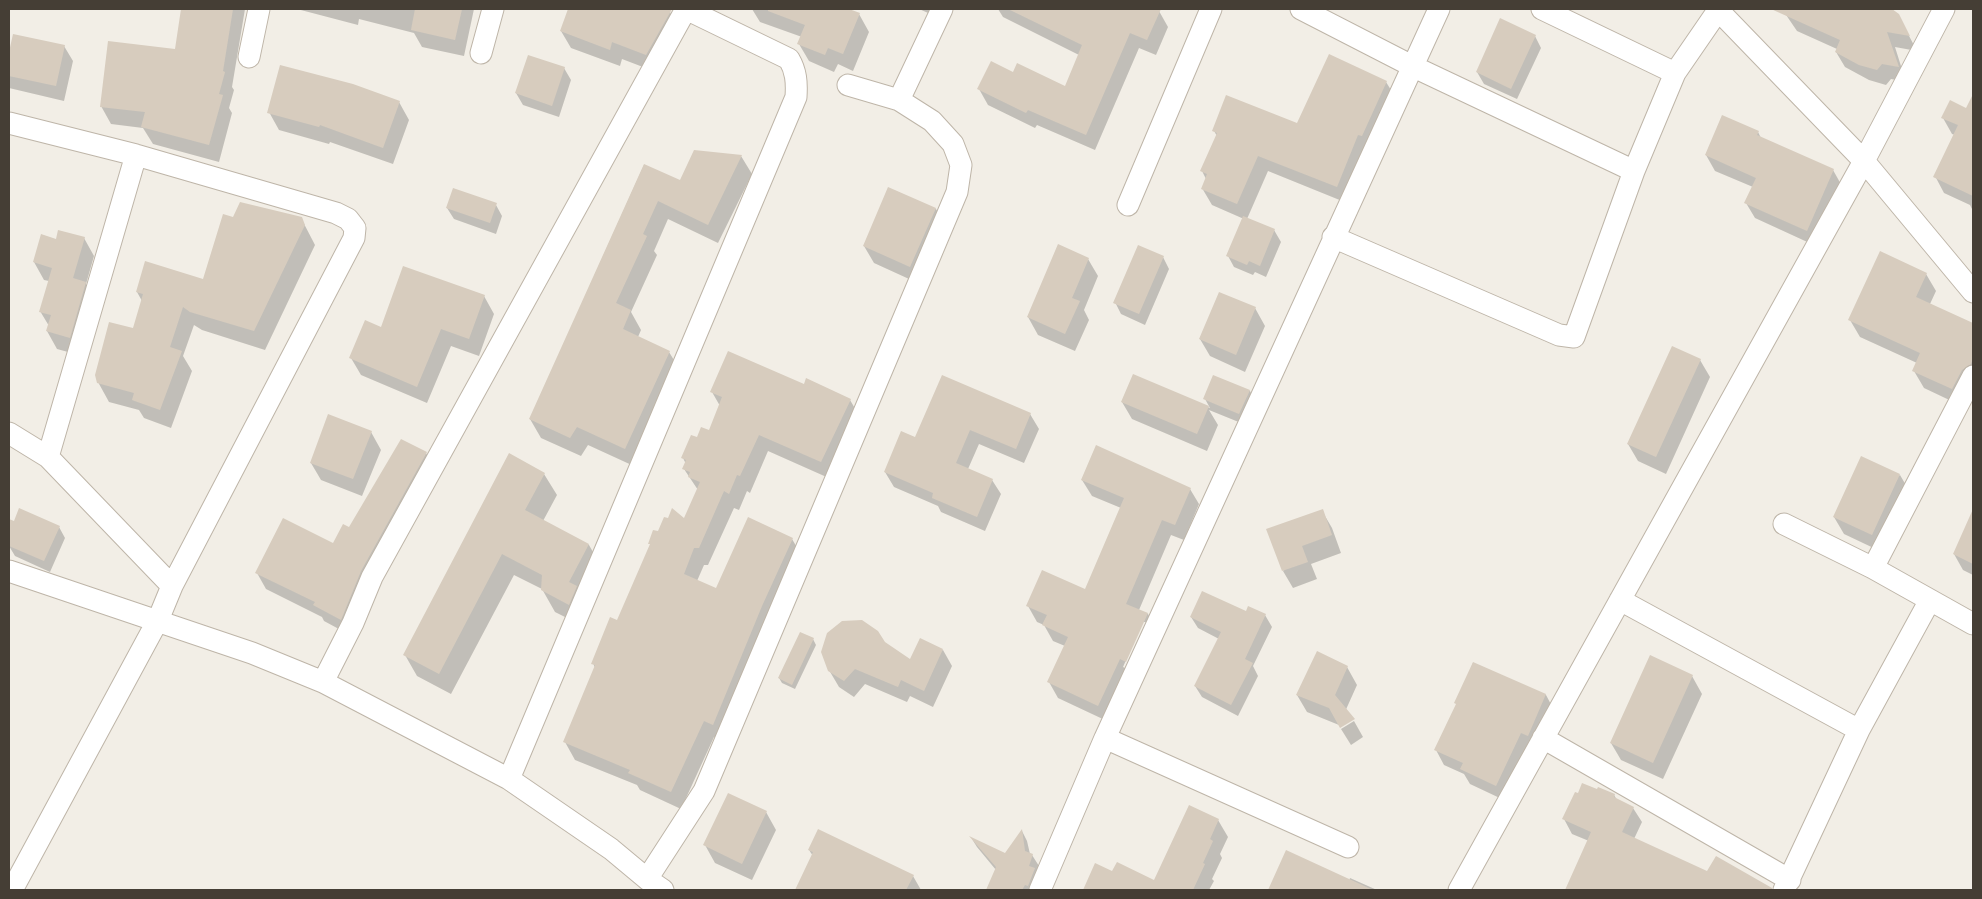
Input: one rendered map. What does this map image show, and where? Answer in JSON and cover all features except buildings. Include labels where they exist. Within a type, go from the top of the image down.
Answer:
[{"type":"street","points":[[249,57],[259,9]]},
{"type":"street","points":[[481,53],[493,9]]},
{"type":"street","points":[[322,682],[353,623],[372,577],[686,9],[789,59],[794,69],[796,97],[509,779]]},
{"type":"street","points":[[899,100],[942,9]]},
{"type":"street","points":[[1128,205],[1211,9]]},
{"type":"street","points":[[1301,9],[1412,66],[1634,171]]},
{"type":"street","points":[[1040,890],[1105,738],[1439,9]]},
{"type":"street","points":[[1542,9],[1675,73]]},
{"type":"street","points":[[1333,237],[1559,335],[1574,336],[1634,171],[1675,73],[1718,9],[1864,161],[1973,292]]},
{"type":"street","points":[[1459,890],[1864,161],[1944,9]]},
{"type":"street","points":[[9,571],[252,653],[322,682],[509,779],[611,848],[655,885],[704,791],[957,192],[960,165],[953,144],[932,121],[899,100],[848,85]]},
{"type":"street","points":[[9,123],[136,155],[336,213],[348,219],[355,228],[354,238],[172,586],[158,620],[12,890]]},
{"type":"street","points":[[48,457],[136,155]]},
{"type":"street","points":[[1872,568],[1973,376]]},
{"type":"street","points":[[9,433],[48,457],[172,586]]},
{"type":"street","points":[[1784,524],[1872,568],[1973,624]]},
{"type":"street","points":[[1620,600],[1859,730]]},
{"type":"street","points":[[1543,738],[1787,885],[1859,730],[1930,600]]},
{"type":"street","points":[[1105,738],[1348,847]]}]
